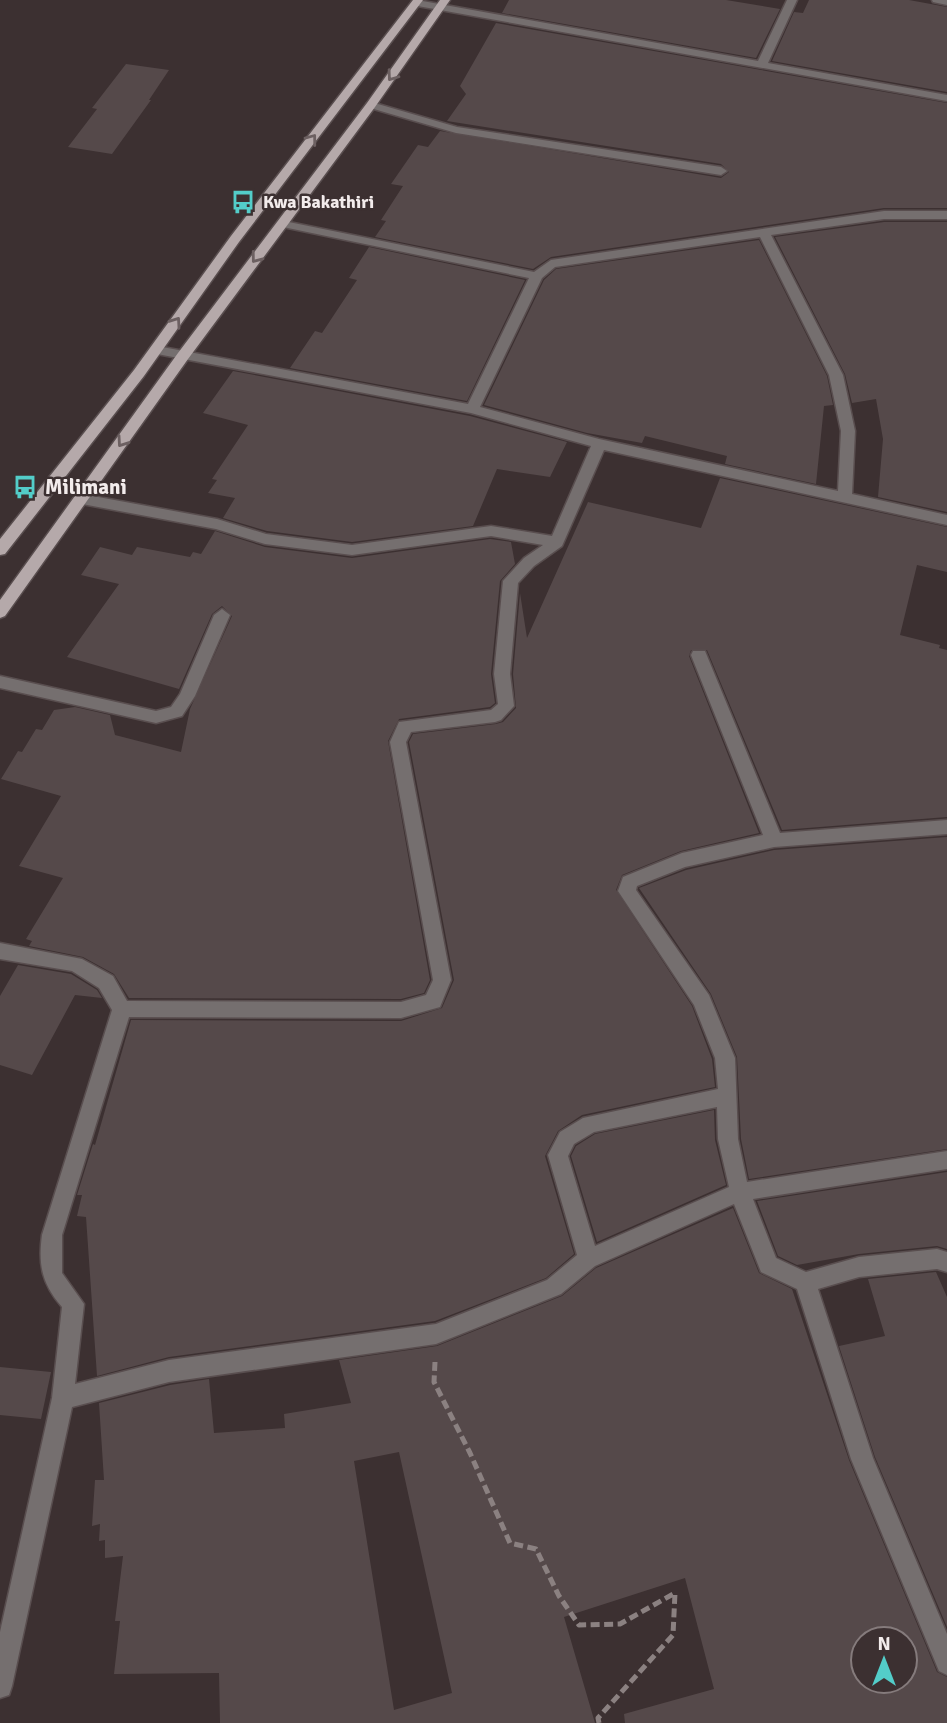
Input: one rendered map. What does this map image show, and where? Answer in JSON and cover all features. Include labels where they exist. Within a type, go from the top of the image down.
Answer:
[{"type":"main road","points":[[0,550],[157,350],[235,239],[416,2]]},
{"type":"main road","points":[[0,612],[183,356],[371,105],[442,4]]},
{"type":"main road","points":[[393,33],[419,39]]},
{"type":"street","points":[[761,66],[792,0]]},
{"type":"street","points":[[937,0],[947,2]]},
{"type":"street","points":[[416,2],[442,4],[761,66],[947,98]]},
{"type":"street","points":[[371,105],[456,130],[721,171]]},
{"type":"street","points":[[472,409],[537,276],[551,264],[765,235],[884,215],[947,215]]},
{"type":"street","points":[[283,222],[537,276]]},
{"type":"street","points":[[765,235],[836,375],[848,431],[845,497]]},
{"type":"street","points":[[157,350],[472,409],[599,444],[947,520]]},
{"type":"street","points":[[122,1009],[401,1010],[433,1000],[442,981],[398,742],[400,733],[405,726],[495,716],[506,706],[502,674],[511,581],[529,562],[557,542],[599,444]]},
{"type":"street","points":[[82,499],[217,524],[265,539],[352,550],[491,531],[557,542]]},
{"type":"street","points":[[0,682],[156,717],[176,712],[187,696],[222,615]]},
{"type":"street","points":[[699,655],[774,840]]},
{"type":"street","points":[[947,827],[774,840],[682,860],[629,883],[628,891],[702,1000],[724,1058],[728,1096],[726,1132],[740,1192],[768,1265],[805,1282],[859,1266],[937,1259],[947,1262]]},
{"type":"street","points":[[0,951],[76,964],[106,982],[122,1009],[52,1235],[48,1261],[51,1278],[73,1304],[63,1398],[0,1686]]},
{"type":"street","points":[[588,1259],[558,1155],[567,1138],[590,1124],[728,1096]]},
{"type":"street","points":[[63,1398],[169,1371],[436,1334],[554,1287],[588,1259],[740,1192],[947,1160]]},
{"type":"street","points":[[805,1282],[862,1459],[947,1663]]},
{"type":"path","points":[[436,1334],[434,1382],[510,1543],[536,1549],[559,1596],[579,1625],[620,1624],[675,1593],[673,1635],[598,1718],[599,1723]]},
{"type":"building","points":[[509,0],[726,0],[780,9],[756,58],[502,13]]},
{"type":"building","points":[[809,0],[909,0],[947,7],[947,92],[772,61],[794,12],[803,13]]},
{"type":"building","points":[[496,23],[947,103],[947,208],[884,208],[551,257],[533,269],[375,237],[386,221],[381,220],[403,186],[391,184],[418,145],[428,147],[440,131],[721,178],[729,172],[721,164],[447,121],[466,94],[460,86]]},
{"type":"building","points":[[126,64],[169,70],[112,154],[68,147],[97,109],[92,108]]},
{"type":"building","points":[[884,222],[947,222],[947,512],[878,497],[883,439],[876,399],[852,403],[845,374],[775,237]]},
{"type":"building","points":[[759,240],[827,376],[833,405],[824,406],[816,484],[725,464],[727,456],[645,436],[642,443],[587,433],[484,405],[544,280],[556,269]]},
{"type":"building","points":[[369,247],[525,280],[467,401],[290,368],[315,331],[322,333],[357,280],[349,278]]},
{"type":"building","points":[[233,371],[470,416],[567,442],[550,477],[497,469],[473,526],[352,542],[267,531],[223,518],[235,498],[208,493],[217,480],[212,479],[248,425],[203,413]]},
{"type":"building","points":[[720,478],[947,527],[947,572],[917,565],[900,635],[940,645],[939,648],[947,650],[947,817],[782,830],[707,650],[691,650],[689,656],[759,833],[681,851],[622,875],[616,890],[692,1006],[712,1059],[715,1087],[582,1115],[558,1131],[545,1156],[574,1254],[546,1278],[435,1321],[169,1357],[97,1376],[86,1217],[77,1216],[82,1195],[77,1195],[93,1144],[95,1145],[131,1020],[401,1021],[442,1008],[454,980],[409,742],[413,734],[496,724],[503,722],[516,708],[513,674],[520,593],[527,638],[588,502],[701,528]]},
{"type":"building","points":[[215,531],[265,547],[352,558],[490,539],[511,542],[515,564],[500,581],[491,674],[495,703],[490,707],[399,719],[388,741],[430,980],[424,993],[401,999],[129,998],[114,974],[83,957],[29,946],[32,941],[26,939],[63,878],[19,866],[61,796],[1,779],[18,751],[22,752],[36,729],[42,730],[54,710],[75,707],[110,715],[115,735],[181,752],[190,709],[232,616],[222,606],[212,614],[179,689],[67,657],[119,584],[81,575],[100,547],[132,555],[137,547],[190,557],[193,552],[201,554]]},
{"type":"building","points":[[947,837],[947,1149],[749,1179],[741,1139],[737,1057],[711,994],[639,888],[686,870],[774,850]]},
{"type":"building","points":[[18,965],[71,974],[97,990],[102,998],[75,995],[32,1075],[0,1065],[0,996]]},
{"type":"building","points":[[714,1110],[715,1140],[726,1185],[597,1242],[571,1156],[576,1146],[595,1134]]},
{"type":"building","points":[[947,1172],[947,1249],[937,1246],[859,1254],[797,1265],[778,1256],[757,1201]]},
{"type":"building","points":[[733,1208],[759,1273],[792,1289],[849,1460],[917,1625],[849,1625],[849,1695],[919,1695],[919,1629],[937,1672],[947,1677],[947,1723],[625,1723],[624,1714],[714,1689],[685,1578],[564,1617],[595,1723],[220,1723],[219,1673],[114,1674],[120,1621],[115,1621],[123,1556],[105,1558],[105,1540],[99,1541],[100,1524],[92,1526],[95,1480],[104,1480],[99,1403],[170,1385],[209,1379],[214,1433],[285,1428],[284,1414],[351,1403],[339,1360],[437,1346],[562,1296],[596,1268]],"holes":[[[399,1452],[452,1693],[394,1710],[354,1461]]]},
{"type":"building","points":[[936,1272],[947,1297],[947,1627],[875,1457],[839,1346],[885,1336],[868,1279]]},
{"type":"building","points":[[0,1367],[51,1372],[41,1419],[0,1415]]},
{"type":"place","name":"Kwa Bakathiri","points":[[243,202]]},
{"type":"place","name":"Milimani","points":[[25,487]]}]
